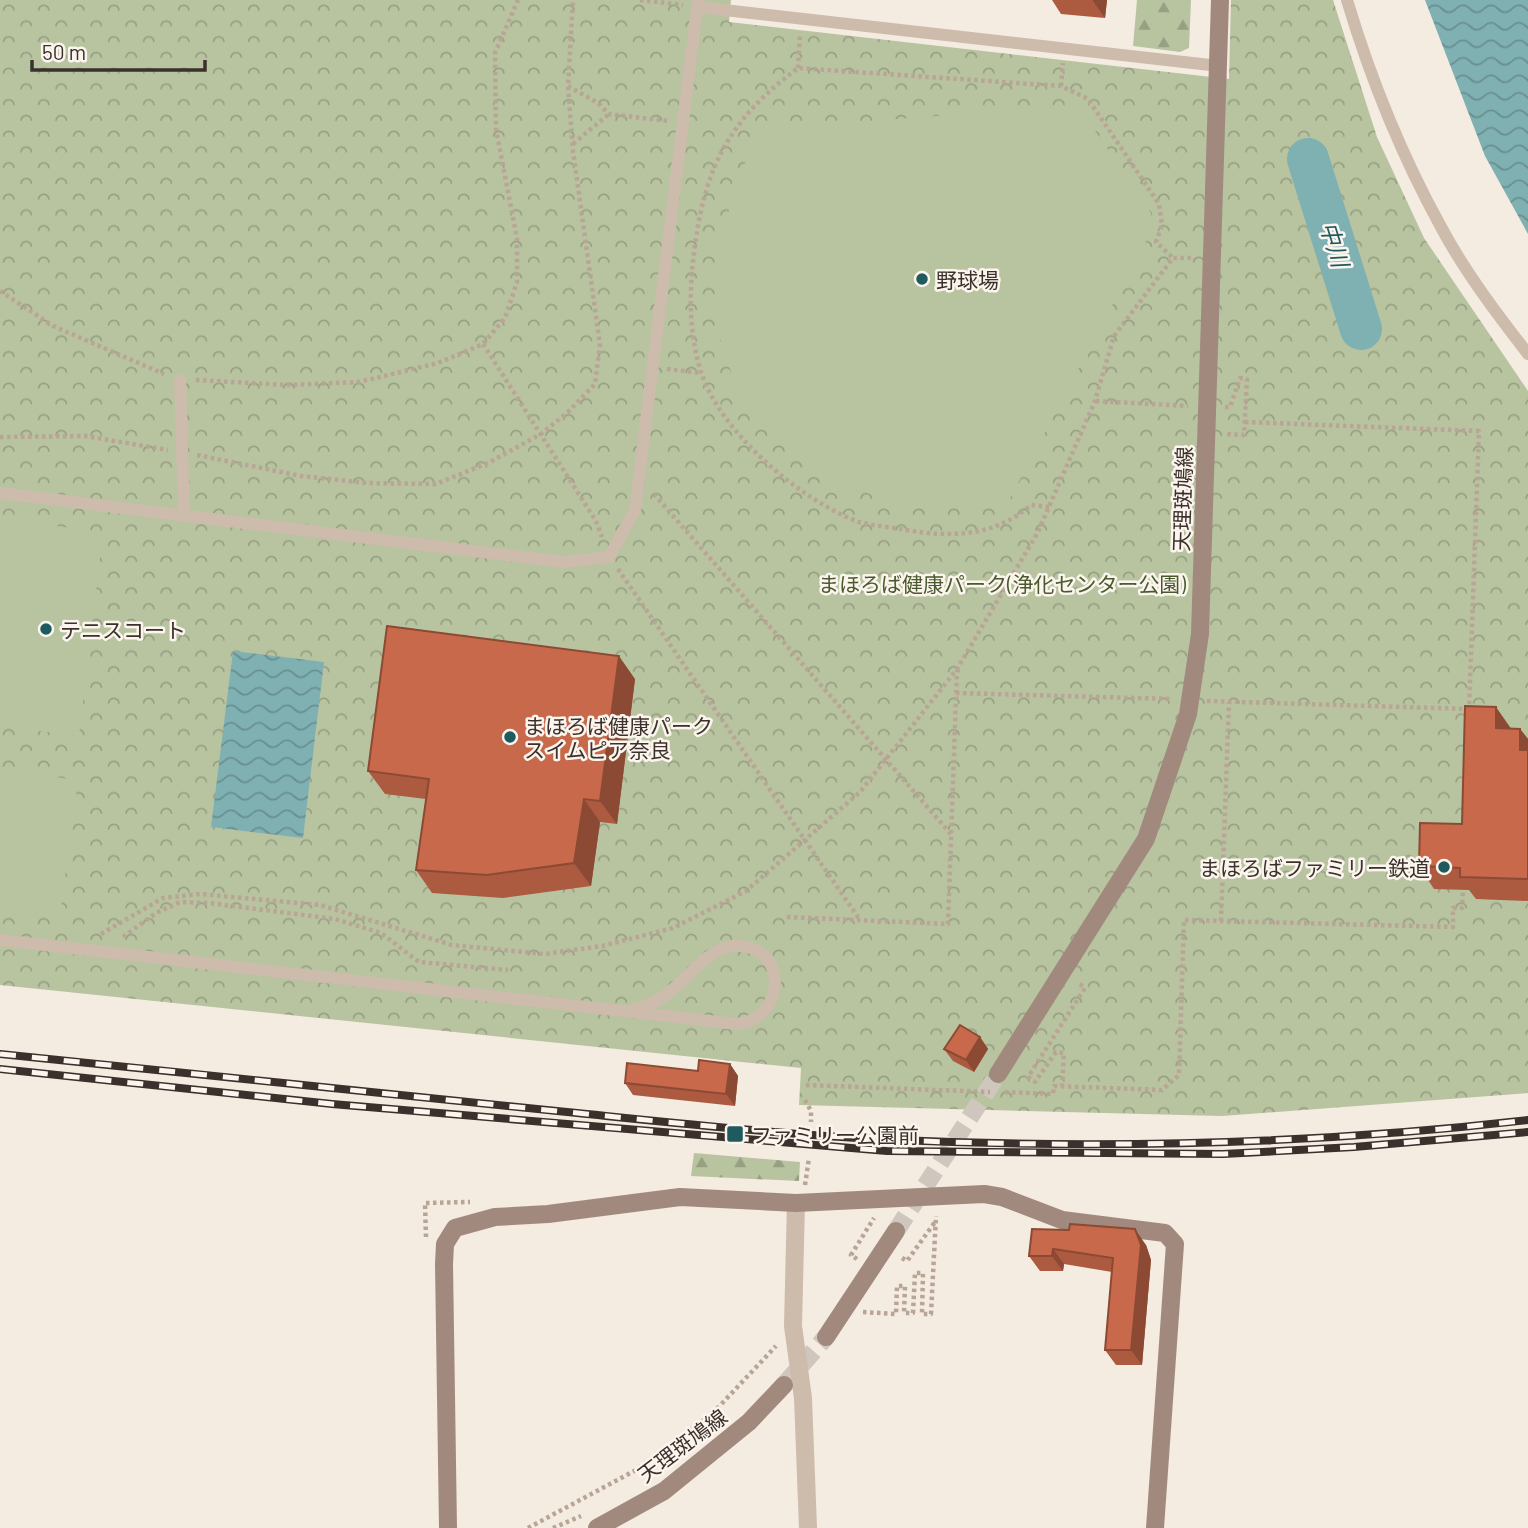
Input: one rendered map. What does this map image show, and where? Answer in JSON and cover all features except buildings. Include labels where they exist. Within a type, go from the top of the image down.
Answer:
[{"type":"main road","name":"天理斑鳩線","points":[[998,1074],[1146,839],[1188,714],[1200,634],[1220,0]]},
{"type":"main road","points":[[448,1528],[444,1264],[445,1244],[455,1228],[495,1217],[548,1214],[680,1197],[796,1203],[984,1194],[1002,1197],[1030,1210],[1062,1220],[1165,1233],[1175,1244],[1155,1528]]},
{"type":"main road","points":[[826,1337],[896,1231]]},
{"type":"main road","name":"天理斑鳩線","points":[[597,1528],[664,1491],[749,1422],[784,1385]]},
{"type":"street","points":[[796,1203],[793,1326],[803,1398],[808,1528]]},
{"type":"lane","points":[[1347,0],[1391,123],[1441,228],[1496,313],[1528,354]]},
{"type":"lane","points":[[0,493],[563,562],[610,557],[635,510],[698,4],[801,19],[1219,66]]},
{"type":"lane","points":[[180,380],[180,452],[184,516]]},
{"type":"lane","points":[[0,940],[744,1024],[755,1019],[771,1004],[775,977],[762,955],[743,946],[732,946],[711,955],[664,997],[629,1011]]},
{"type":"path","points":[[0,291],[53,326],[180,380],[287,385],[359,382],[438,363],[483,344],[505,318],[517,282],[517,239],[496,129],[495,53],[518,0]]},
{"type":"path","points":[[0,437],[85,436],[301,475],[367,483],[436,484],[488,463],[541,434],[568,412],[595,384],[600,345],[573,144],[568,86],[573,0]]},
{"type":"path","points":[[639,0],[698,4]]},
{"type":"path","points":[[797,68],[801,19]]},
{"type":"path","points":[[1049,507],[1031,505],[1016,518],[993,530],[961,534],[921,533],[859,522],[796,487],[759,458],[730,425],[701,373],[688,296],[706,185],[719,152],[773,86],[797,68],[1061,86],[1088,99],[1159,204],[1162,225],[1156,242],[1173,258],[1191,258]]},
{"type":"path","points":[[568,86],[598,103],[609,114],[683,123]]},
{"type":"path","points":[[573,144],[609,114]]},
{"type":"path","points":[[1191,244],[1191,272]]},
{"type":"path","points":[[90,936],[102,934],[128,921],[163,898],[200,894],[320,905],[452,944],[544,954],[602,946],[673,928],[746,891],[860,792],[957,669],[1038,532],[1095,401],[1114,337],[1173,258]]},
{"type":"path","points":[[483,344],[596,521],[610,557],[860,920]]},
{"type":"path","points":[[653,367],[701,373]]},
{"type":"path","points":[[1222,434],[1244,435],[1247,379],[1240,378],[1230,407]]},
{"type":"path","points":[[1187,392],[1187,419]]},
{"type":"path","points":[[1095,401],[1187,405]]},
{"type":"path","points":[[1245,422],[1479,431],[1469,723]]},
{"type":"path","points":[[639,477],[951,834]]},
{"type":"path","points":[[787,917],[948,924],[957,669]]},
{"type":"path","points":[[1171,712],[1175,685]]},
{"type":"path","points":[[956,693],[1174,699]]},
{"type":"path","points":[[1206,701],[1469,709]]},
{"type":"path","points":[[1221,921],[1229,702]]},
{"type":"path","points":[[806,1085],[1053,1094],[1054,1086],[1162,1090],[1179,1075],[1184,920],[1453,927],[1453,908],[1462,908],[1463,881]]},
{"type":"path","points":[[86,950],[125,936],[156,913],[180,902],[209,903],[335,919],[381,933],[419,962],[508,970]]},
{"type":"path","points":[[1062,1087],[1064,1052],[1056,1052],[1035,1082],[1028,1077],[1086,988],[1077,982]]},
{"type":"path","points":[[805,1100],[811,1111],[811,1122]]},
{"type":"path","points":[[862,1312],[896,1314],[897,1286],[905,1286],[904,1312],[914,1313],[915,1273],[923,1273],[922,1314],[931,1314],[936,1218],[907,1261]]},
{"type":"path","points":[[851,1255],[869,1226]]},
{"type":"path","points":[[528,1528],[636,1470],[713,1413],[793,1326]]},
{"type":"green space","name":"まほろば健康パーク(浄化センター公園)","points":[[0,0],[731,0],[729,22],[1229,79],[1231,0],[1333,0],[1377,137],[1424,238],[1528,391],[1528,1093],[1222,1116],[799,1105],[801,1068],[0,985]]},
{"type":"green space","points":[[1137,0],[1191,0],[1189,48],[1180,52],[1133,46]]},
{"type":"green space","name":"野球場","points":[[1066,106],[1081,110],[1151,213],[1152,230],[1006,506],[908,508],[818,475],[742,407],[714,319],[720,239],[742,168],[766,129]]},
{"type":"green space","name":"テニスコート","points":[[0,519],[103,532],[79,736],[0,726]]},
{"type":"green space","points":[[0,770],[78,780],[60,915],[0,907]]},
{"type":"green space","points":[[694,1153],[800,1162],[799,1181],[691,1176]]},
{"type":"water","points":[[1425,0],[1528,0],[1528,234],[1485,156]]},
{"type":"water","points":[[233,651],[324,662],[303,838],[211,827]]},
{"type":"waterway","name":"中川","points":[[1308,159],[1361,329]]},
{"type":"tunnel","points":[[896,1231],[998,1074]]},
{"type":"tunnel","points":[[784,1385],[826,1337]]},
{"type":"railway","points":[[0,1054],[691,1124],[897,1140],[1055,1144],[1213,1142],[1371,1135],[1528,1120]]},
{"type":"railway","points":[[0,1069],[332,1104],[887,1151],[1223,1154],[1354,1147],[1528,1132]]},
{"type":"place","name":"野球場","points":[[922,279]]},
{"type":"place","name":"テニスコート","points":[[46,629]]},
{"type":"place","name":"まほろば健康パーク スイムピア奈良","points":[[510,737]]},
{"type":"place","name":"まほろばファミリー鉄道","points":[[1444,867]]},
{"type":"place","name":"ファミリー公園前","points":[[735,1134]]}]
